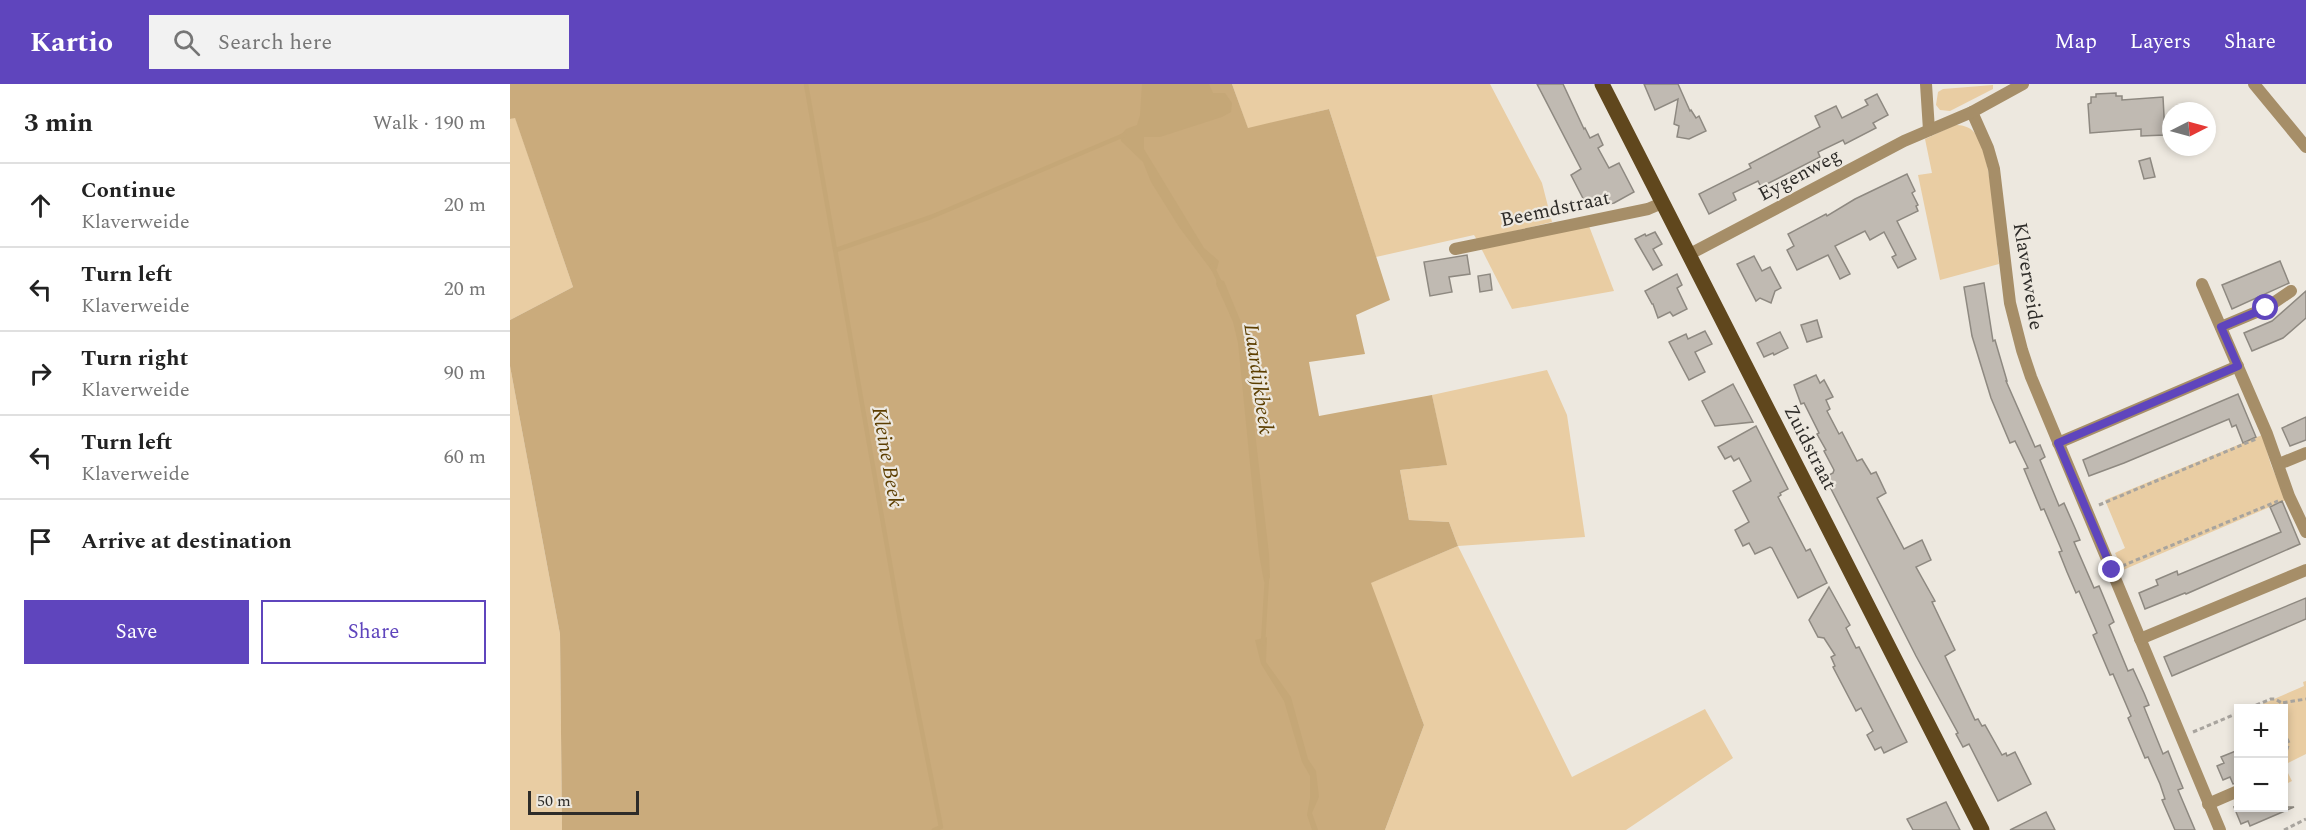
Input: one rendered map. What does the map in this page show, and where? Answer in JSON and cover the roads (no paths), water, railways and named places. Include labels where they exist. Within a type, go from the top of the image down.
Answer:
[{"type":"main road","name":"Zuidstraat","points":[[1602,84],[1982,830]]},
{"type":"street","points":[[1926,84],[1929,130]]},
{"type":"street","name":"Eygenweg","points":[[1688,255],[1904,141],[1972,112],[2023,84]]},
{"type":"street","points":[[2254,84],[2306,147]]},
{"type":"street","name":"Klaverweide","points":[[1972,112],[1988,148],[1994,169],[2010,303],[2031,377],[2220,830]]},
{"type":"street","name":"Beemdstraat","points":[[1455,249],[1648,209],[1662,203]]},
{"type":"street","points":[[2202,284],[2267,434],[2306,532]]},
{"type":"street","points":[[2221,327],[2266,308],[2291,291]]},
{"type":"street","points":[[2058,443],[2238,366]]},
{"type":"street","points":[[2279,464],[2306,453]]},
{"type":"street","points":[[2140,639],[2306,570]]},
{"type":"street","points":[[2208,804],[2234,793]]},
{"type":"waterway","name":"Kleine Beek","points":[[806,84],[901,626],[941,827],[934,830]]},
{"type":"waterway","name":"Laardijkbeek","points":[[836,250],[931,217],[1124,135]]},
{"type":"waterway","name":"Laardijkbeek","points":[[1212,266],[1220,283]]},
{"type":"waterway","name":"Laardijkbeek","points":[[1263,643],[1267,577]]}]
